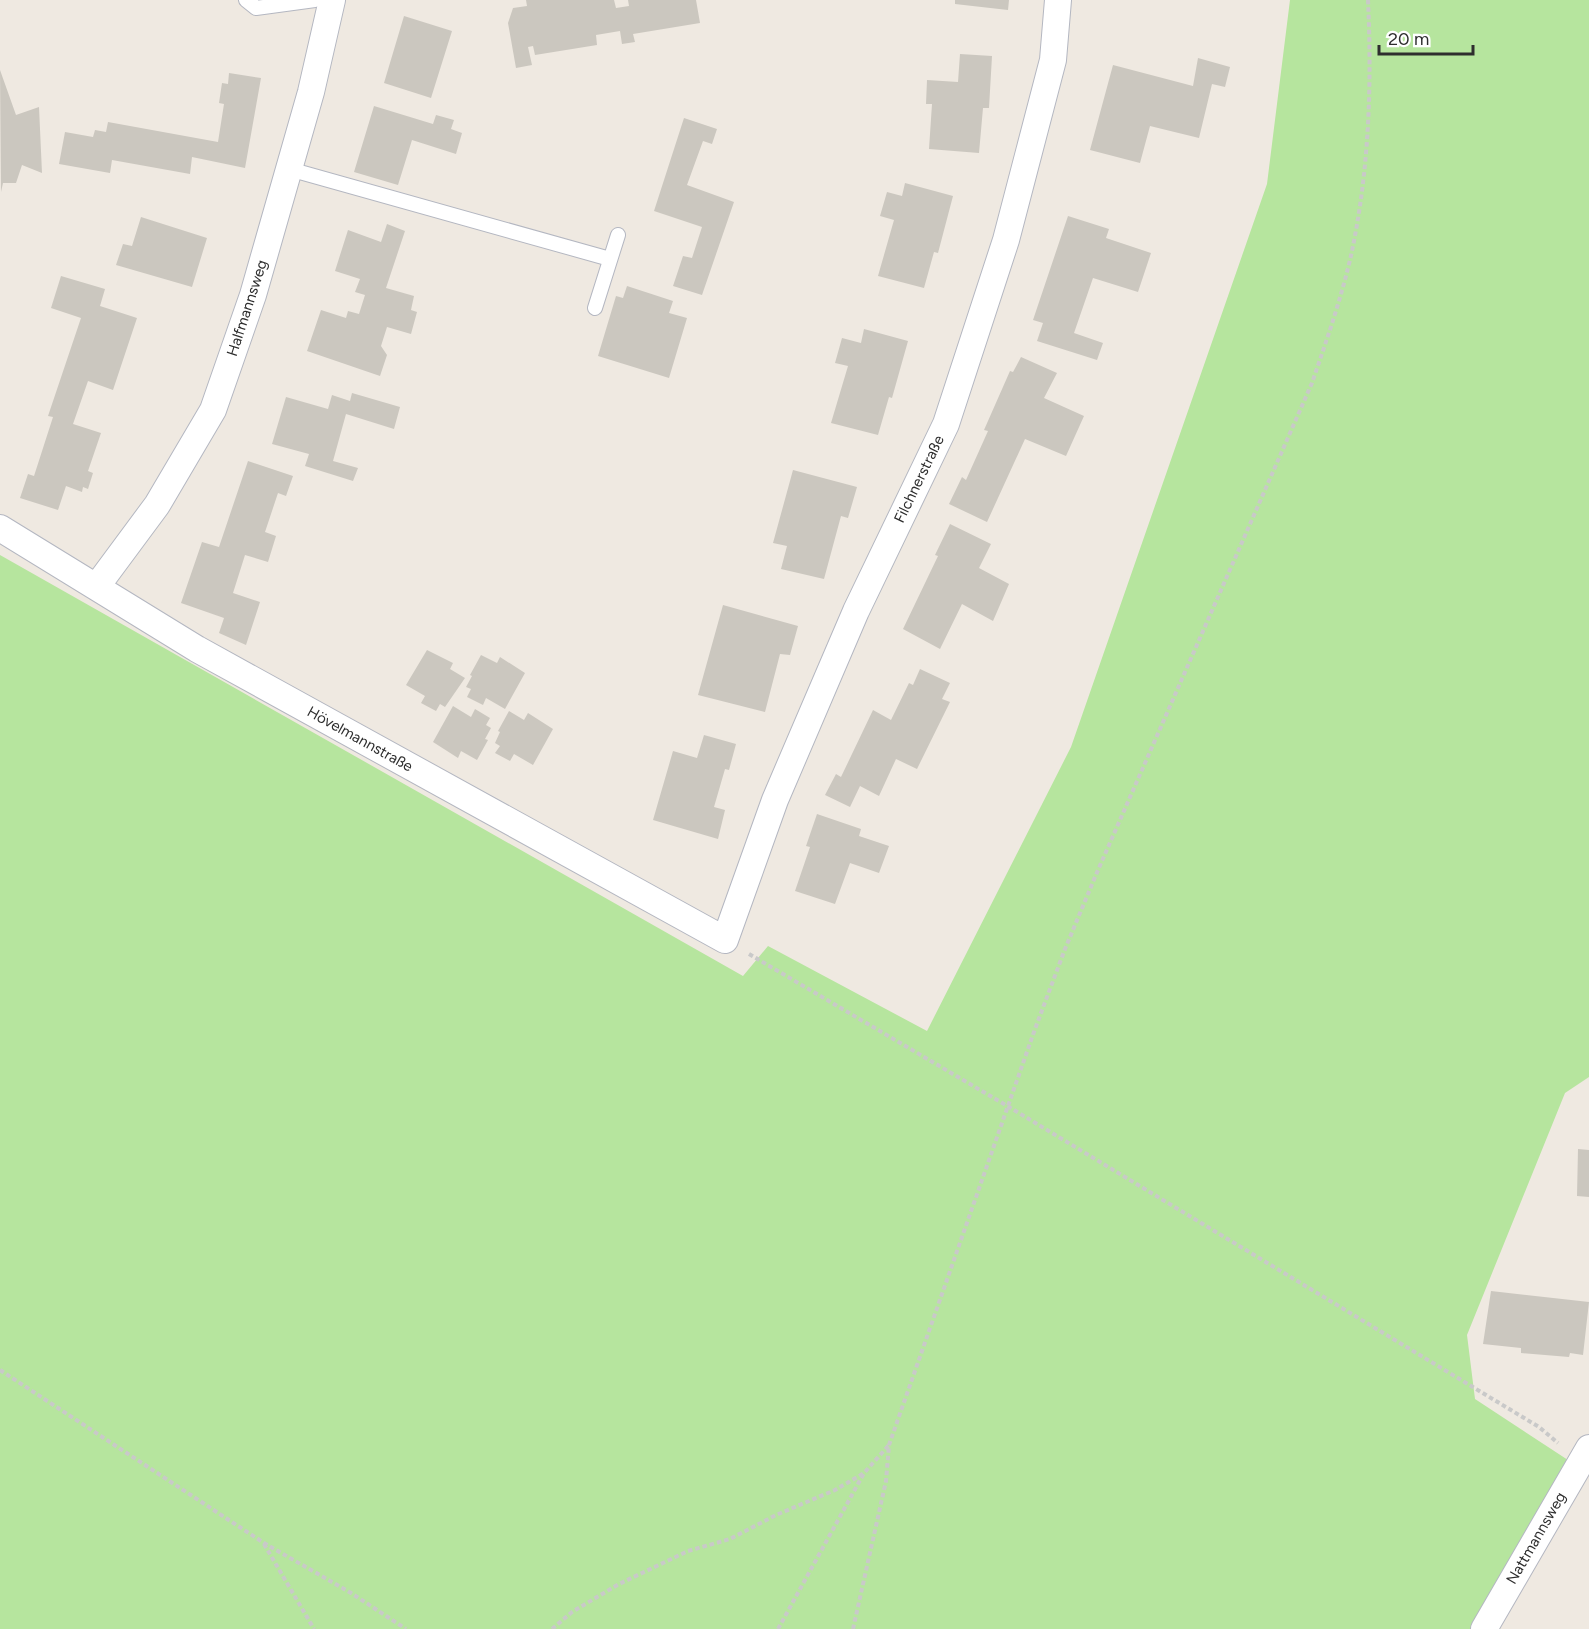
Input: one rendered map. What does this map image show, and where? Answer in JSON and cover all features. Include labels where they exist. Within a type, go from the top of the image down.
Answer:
[{"type":"street","name":"Halfmannsweg","points":[[97,586],[157,505],[213,410],[253,295],[311,92],[332,0]]},
{"type":"street","name":"Filchnerstraße","points":[[725,940],[775,800],[856,611],[946,424],[1009,229],[1053,60],[1058,0]]},
{"type":"street","name":"Hövelmannstraße","points":[[0,528],[198,649],[725,940]]},
{"type":"street","name":"Nattmannsweg","points":[[1484,1629],[1586,1460]]},
{"type":"lane","points":[[246,0],[256,8],[315,0]]},
{"type":"lane","points":[[289,169],[610,260]]},
{"type":"lane","points":[[595,308],[618,235]]},
{"type":"path","points":[[853,1629],[886,1481],[889,1445],[1035,1029],[1074,930],[1312,383],[1331,328],[1350,260],[1367,139],[1370,54],[1368,0]]},
{"type":"path","points":[[725,940],[1009,1107],[1539,1427],[1586,1460]]},
{"type":"path","points":[[0,1370],[264,1543],[351,1593],[406,1629]]},
{"type":"path","points":[[778,1629],[864,1473],[889,1445]]},
{"type":"path","points":[[552,1629],[572,1612],[619,1584],[688,1551],[730,1539],[776,1515],[835,1490],[864,1473]]},
{"type":"path","points":[[264,1543],[314,1629]]},
{"type":"green space","points":[[1290,0],[1589,0],[1589,1077],[1565,1093],[1467,1335],[1475,1399],[1571,1462],[1472,1629],[0,1629],[0,555],[743,976],[768,946],[927,1031],[1071,747],[1267,184]]},
{"type":"building","points":[[526,0],[614,0],[616,8],[629,6],[628,0],[696,0],[700,23],[633,34],[635,42],[622,44],[620,31],[596,35],[597,45],[535,55],[533,46],[528,47],[532,65],[516,68],[508,23],[513,8],[527,6]]},
{"type":"building","points":[[955,0],[1009,0],[1008,10],[955,4]]},
{"type":"building","points":[[404,16],[452,31],[431,98],[384,83]]},
{"type":"building","points":[[960,54],[992,56],[989,108],[983,108],[979,153],[929,149],[932,104],[926,104],[927,80],[958,82]]},
{"type":"building","points":[[1198,58],[1230,67],[1225,87],[1212,84],[1199,138],[1150,126],[1140,163],[1090,150],[1113,65],[1193,86]]},
{"type":"building","points":[[0,70],[16,115],[39,107],[42,173],[22,165],[16,183],[3,183],[1,192]]},
{"type":"building","points":[[229,73],[261,78],[245,168],[192,157],[190,174],[112,160],[110,173],[59,164],[65,132],[93,137],[95,130],[106,132],[108,122],[218,142],[224,104],[219,103],[222,83],[228,84]]},
{"type":"building","points":[[374,106],[433,124],[436,115],[454,120],[451,129],[462,133],[456,154],[412,140],[398,185],[354,172]]},
{"type":"building","points":[[684,118],[717,129],[712,144],[703,141],[687,185],[734,202],[702,295],[673,286],[683,256],[692,258],[702,227],[654,211]]},
{"type":"building","points":[[905,183],[953,196],[938,253],[934,252],[924,288],[878,276],[894,220],[880,216],[887,192],[902,196]]},
{"type":"building","points":[[1068,216],[1109,229],[1106,238],[1151,253],[1138,292],[1093,278],[1074,333],[1103,343],[1097,360],[1037,341],[1043,323],[1033,320]]},
{"type":"building","points":[[141,217],[207,238],[192,287],[116,265],[123,244],[132,246]]},
{"type":"building","points":[[387,224],[405,231],[386,288],[414,296],[411,310],[417,312],[411,334],[387,327],[381,346],[387,355],[380,376],[307,351],[321,310],[346,318],[348,311],[359,314],[365,295],[355,292],[360,279],[335,271],[348,230],[381,242]]},
{"type":"building","points":[[61,276],[105,289],[100,306],[137,318],[113,390],[88,381],[73,424],[101,433],[88,471],[93,473],[88,489],[83,487],[82,492],[66,486],[58,510],[20,498],[28,474],[34,476],[53,417],[48,416],[81,318],[51,308]]},
{"type":"building","points":[[627,286],[673,301],[669,313],[687,318],[669,378],[598,356],[616,296],[623,298]]},
{"type":"building","points":[[864,329],[908,341],[892,398],[889,397],[878,435],[831,423],[848,366],[835,363],[842,338],[861,343]]},
{"type":"building","points":[[1021,357],[1057,373],[1044,398],[1084,416],[1066,456],[1025,439],[987,522],[949,504],[962,477],[966,480],[988,431],[984,430],[1010,371],[1013,372]]},
{"type":"building","points":[[352,393],[400,407],[394,429],[346,414],[333,461],[358,468],[353,481],[305,466],[309,454],[272,444],[286,397],[328,409],[332,395],[350,401]]},
{"type":"building","points":[[248,461],[293,476],[286,496],[278,493],[265,532],[276,536],[268,562],[245,555],[233,593],[260,602],[246,645],[219,633],[224,618],[181,603],[202,542],[219,547]]},
{"type":"building","points":[[793,470],[857,487],[848,518],[841,516],[824,579],[781,569],[787,546],[773,543]]},
{"type":"building","points":[[950,524],[991,544],[979,568],[1009,584],[993,621],[962,604],[940,649],[903,629],[938,556],[935,555]]},
{"type":"building","points":[[723,605],[798,626],[790,655],[780,654],[765,712],[698,695]]},
{"type":"building","points":[[427,650],[453,663],[450,669],[465,678],[445,707],[440,704],[436,711],[421,703],[425,696],[406,685]]},
{"type":"building","points":[[481,655],[497,663],[500,657],[525,673],[505,709],[486,698],[483,705],[467,697],[471,689],[466,687],[472,676],[470,675]]},
{"type":"building","points":[[920,669],[950,683],[942,699],[950,702],[917,769],[896,759],[879,796],[860,786],[850,807],[825,795],[836,774],[841,777],[873,710],[891,720],[909,683],[913,685]]},
{"type":"building","points":[[453,706],[471,717],[475,709],[490,718],[486,725],[491,728],[485,739],[488,740],[477,760],[461,751],[458,758],[433,742]]},
{"type":"building","points":[[509,711],[524,720],[528,713],[553,729],[533,765],[514,754],[510,761],[495,753],[500,746],[495,743],[500,732],[498,731]]},
{"type":"building","points":[[704,735],[736,744],[729,770],[725,769],[714,807],[725,810],[718,839],[653,820],[673,751],[697,758]]},
{"type":"building","points":[[817,814],[861,829],[859,836],[889,846],[879,873],[850,863],[835,904],[795,891],[810,847],[806,846]]},
{"type":"building","points":[[1578,1149],[1589,1150],[1589,1197],[1577,1196]]},
{"type":"building","points":[[1491,1291],[1589,1302],[1583,1355],[1570,1353],[1569,1357],[1521,1353],[1521,1348],[1483,1344]]}]
